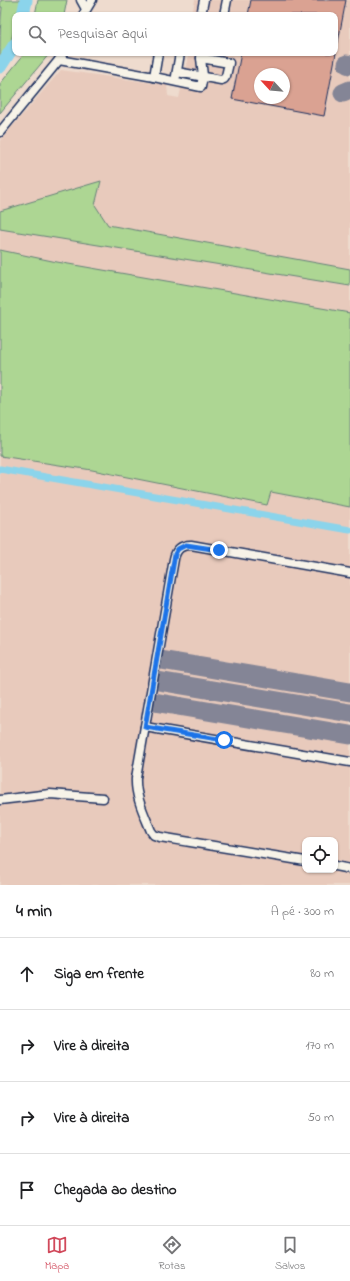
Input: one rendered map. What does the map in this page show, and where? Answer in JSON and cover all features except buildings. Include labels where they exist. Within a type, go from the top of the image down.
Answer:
[{"type":"street","points":[[81,0],[85,12]]},
{"type":"street","points":[[85,12],[92,0]]},
{"type":"street","points":[[202,12],[204,0]]},
{"type":"street","points":[[225,12],[227,0]]},
{"type":"street","points":[[154,77],[158,56]]},
{"type":"street","points":[[176,81],[180,56]]},
{"type":"street","points":[[0,132],[61,57],[201,87],[203,76],[201,56]]},
{"type":"street","points":[[177,72],[221,80],[224,79],[229,63],[204,56]]},
{"type":"street","points":[[302,861],[154,835],[146,819],[137,794],[136,786],[145,727],[175,554],[182,546],[191,545],[350,573]]},
{"type":"street","points":[[145,727],[350,762]]},
{"type":"street","points":[[0,800],[50,794],[103,798]]},
{"type":"street","points":[[338,867],[350,869]]},
{"type":"shaded area","points":[[195,0],[350,0],[350,885],[0,885],[0,141],[61,70],[167,85],[168,96],[179,98],[188,56],[338,56],[338,12],[193,12]]},
{"type":"green space","points":[[1,0],[22,0],[20,12],[12,12],[12,37],[4,58],[0,63],[0,28],[2,7],[0,7]]},
{"type":"green space","points":[[38,0],[67,0],[65,12],[36,12]]},
{"type":"green space","points":[[23,56],[48,56],[0,113],[0,84]]},
{"type":"green space","points":[[101,181],[95,205],[108,225],[350,269],[350,286],[0,229],[0,211]]},
{"type":"green space","points":[[0,250],[57,262],[350,313],[350,507],[271,492],[267,505],[92,470],[0,456]]},
{"type":"waterway","points":[[24,12],[26,0]]},
{"type":"waterway","points":[[0,67],[12,49]]},
{"type":"waterway","points":[[0,469],[350,530]]},
{"type":"taxiway","points":[[343,93],[350,90]]},
{"type":"taxiway","points":[[161,660],[350,692]]},
{"type":"taxiway","points":[[158,681],[350,713]]},
{"type":"taxiway","points":[[154,702],[350,735]]},
{"type":"route","points":[[219,550],[186,545],[178,549],[175,554],[145,727],[224,740]]}]
